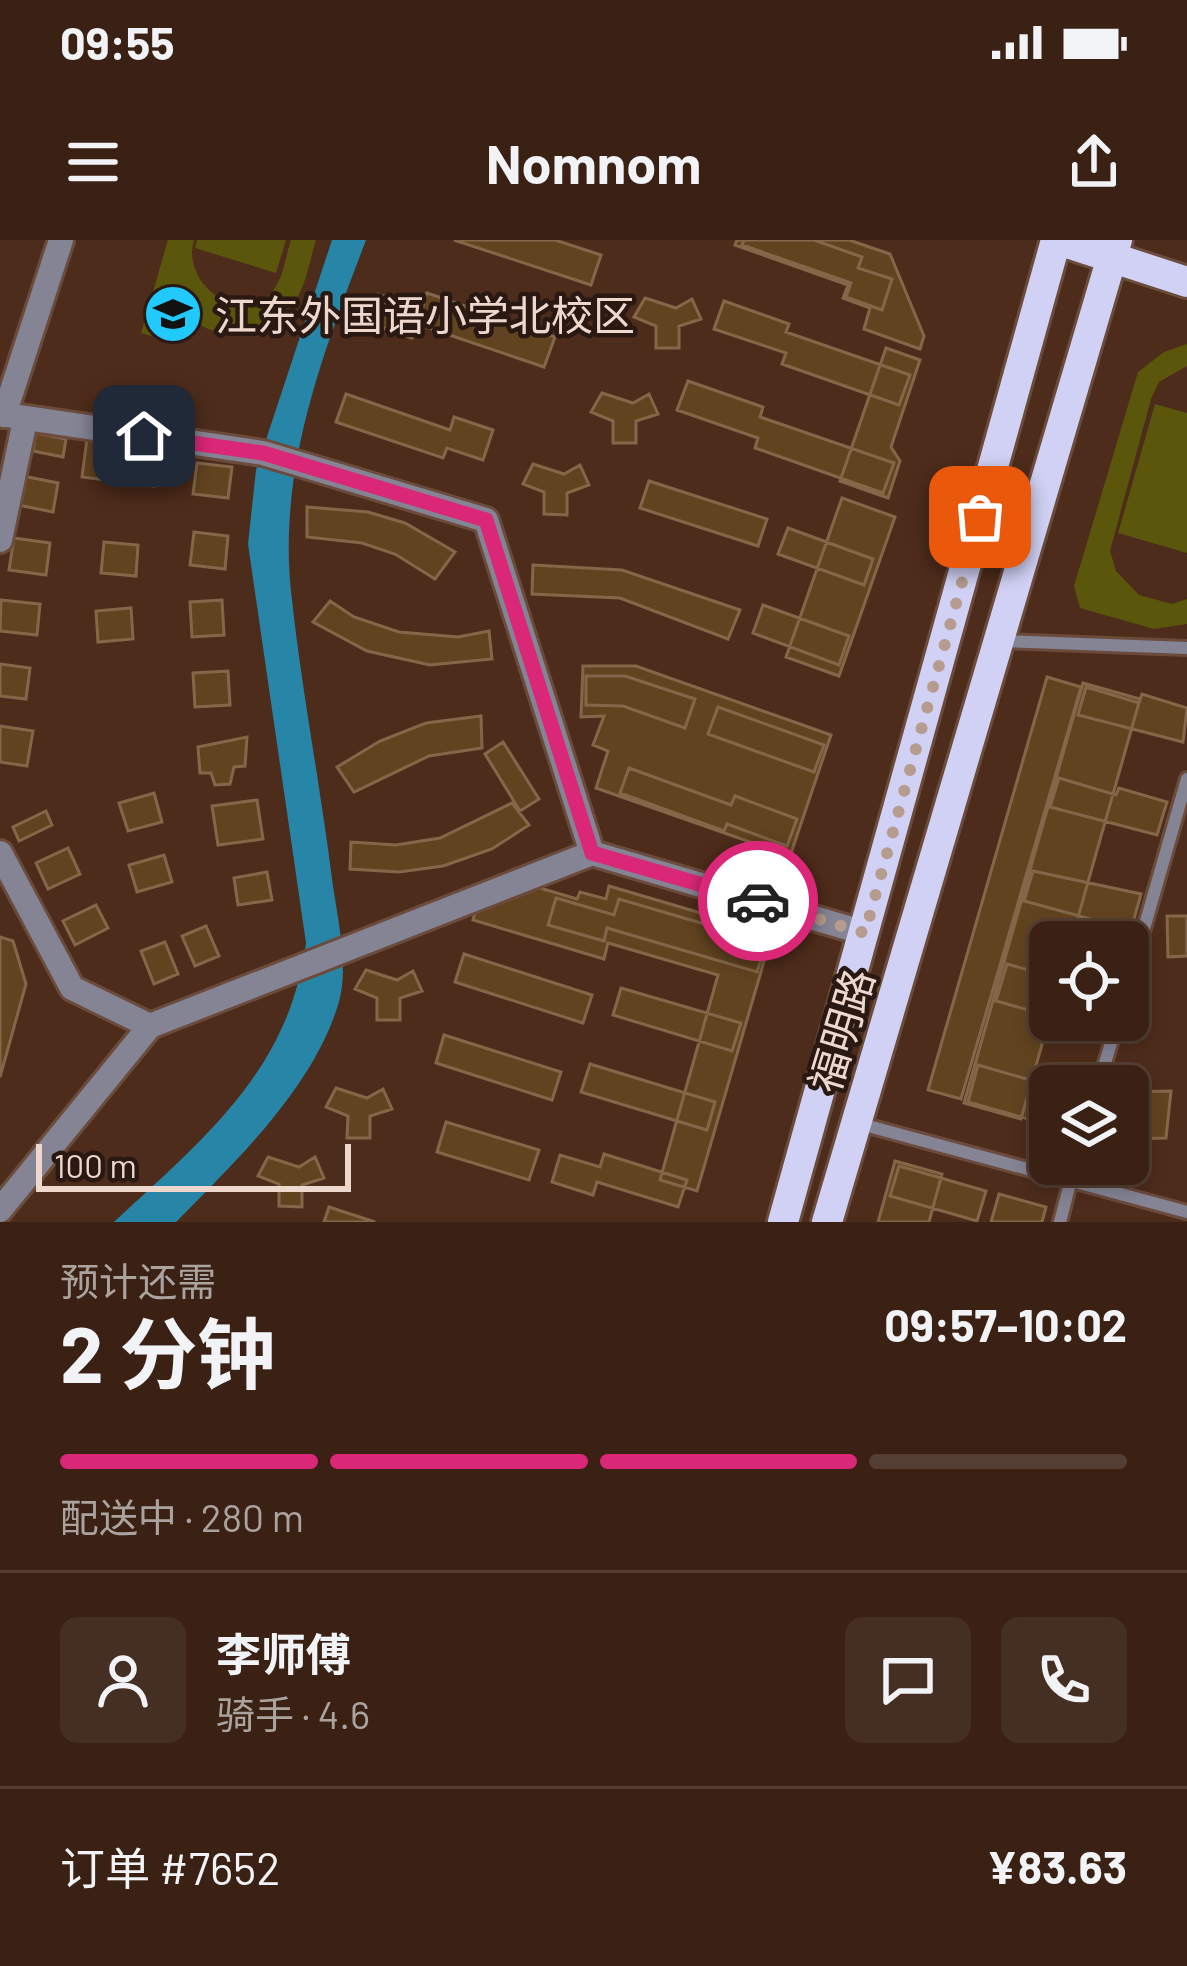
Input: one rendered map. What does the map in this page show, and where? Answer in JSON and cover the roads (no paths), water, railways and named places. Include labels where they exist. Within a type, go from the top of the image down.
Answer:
[{"type":"main road","points":[[1057,240],[1115,249],[1187,282]]},
{"type":"main road","name":"福明路","points":[[783,1222],[1057,240]]},
{"type":"main road","name":"福明路","points":[[826,1222],[1115,249]]},
{"type":"street","points":[[0,540],[10,416],[61,240]]},
{"type":"street","points":[[10,416],[263,453],[486,520],[592,853]]},
{"type":"street","points":[[0,853],[72,988],[150,1026]]},
{"type":"street","points":[[0,1210],[150,1026],[370,936],[592,853],[865,933]]},
{"type":"lane","points":[[1000,641],[1187,648]]},
{"type":"lane","points":[[1146,921],[1187,779]]},
{"type":"lane","points":[[855,1123],[1029,1169]]},
{"type":"lane","points":[[1060,1222],[1069,1185]]},
{"type":"lane","points":[[1088,1185],[1187,1212]]},
{"type":"water","points":[[332,240],[366,240],[308,412],[291,500],[289,545],[295,627],[341,942],[338,1005],[326,1036],[291,1094],[247,1149],[176,1222],[114,1222],[237,1099],[262,1065],[297,988],[306,943],[248,544],[256,470]]},
{"type":"place","name":"江东外国语小学北校区","points":[[173,314]]}]
